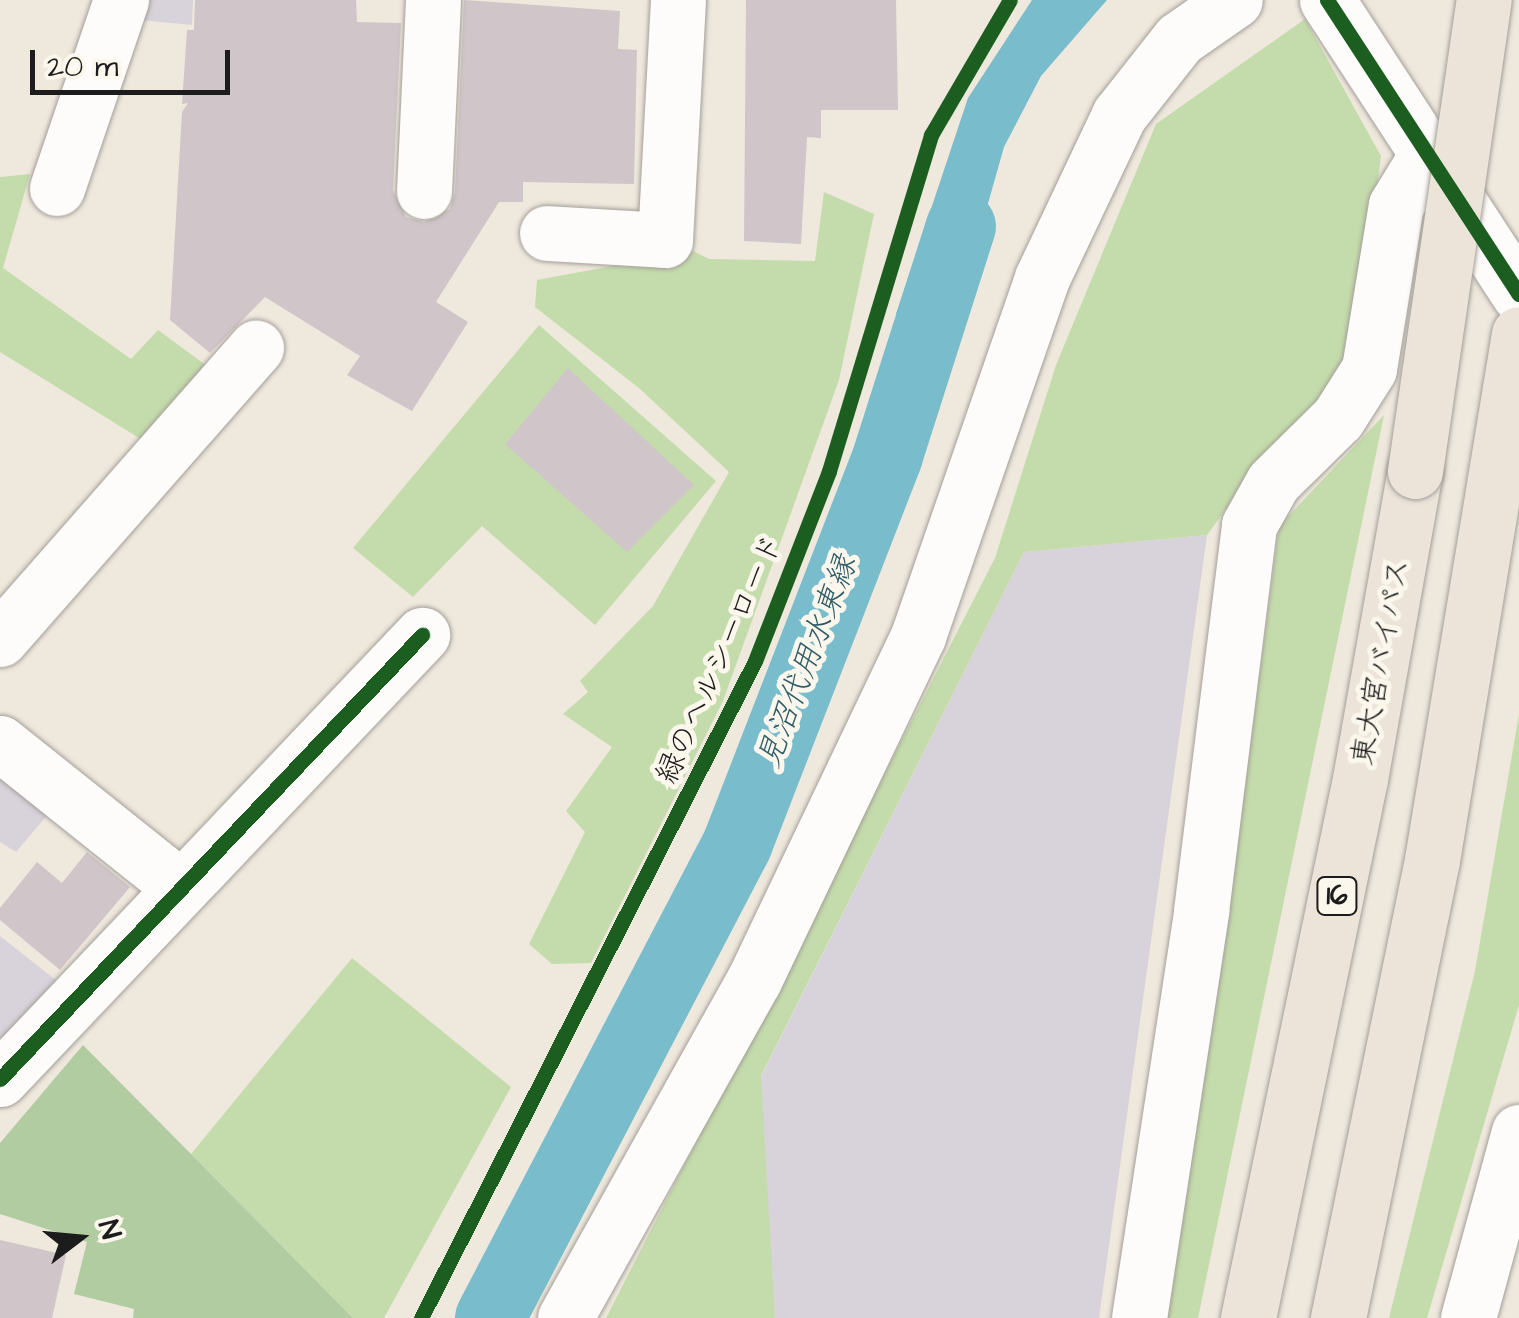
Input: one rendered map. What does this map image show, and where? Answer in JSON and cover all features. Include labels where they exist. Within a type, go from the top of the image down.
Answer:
[{"type":"highway","name":"東大宮バイパス","points":[[1248,1318],[1360,780],[1415,471],[1484,0]]},
{"type":"highway","points":[[1338,1318],[1432,860],[1519,334]]},
{"type":"street","points":[[57,188],[121,0]]},
{"type":"street","points":[[424,192],[433,0]]},
{"type":"street","points":[[547,233],[665,240],[678,0]]},
{"type":"street","points":[[565,1318],[754,980],[918,636],[1042,278],[1119,116],[1179,39],[1235,0]]},
{"type":"street","points":[[1328,0],[1519,294]]},
{"type":"street","points":[[1139,1318],[1201,911],[1249,525],[1272,482],[1338,418],[1368,368],[1396,204],[1426,156]]},
{"type":"street","points":[[0,639],[256,348]]},
{"type":"street","points":[[0,1079],[178,886],[422,636]]},
{"type":"street","points":[[0,744],[178,886]]},
{"type":"street","points":[[1468,1318],[1519,1132]]},
{"type":"shaded area","points":[[150,0],[193,0],[192,25],[141,20]]},
{"type":"shaded area","points":[[1207,535],[1099,1318],[772,1318],[756,1087],[1024,552]]},
{"type":"shaded area","points":[[0,763],[55,806],[16,852],[0,842]]},
{"type":"shaded area","points":[[0,936],[62,985],[0,1042]]},
{"type":"green space","points":[[1305,19],[1381,156],[1355,365],[1257,467],[1207,535],[1024,552],[761,1076],[775,1318],[606,1318],[995,558],[1056,365],[1156,124]]},
{"type":"green space","points":[[30,174],[3,268],[131,359],[158,330],[211,369],[152,446],[0,352],[0,177]]},
{"type":"green space","points":[[824,192],[874,214],[839,380],[723,701],[591,963],[552,964],[529,944],[585,832],[566,811],[612,747],[563,714],[588,692],[580,681],[653,606],[729,472],[639,388],[535,307],[537,280],[693,251],[709,259],[815,261]]},
{"type":"green space","points":[[539,325],[716,481],[595,625],[482,526],[413,597],[353,548]]},
{"type":"green space","points":[[1384,415],[1198,1318],[1164,1318],[1222,961],[1279,526]]},
{"type":"green space","points":[[1519,714],[1519,1005],[1427,1318],[1389,1318],[1475,971]]},
{"type":"green space","points":[[352,958],[511,1087],[384,1318],[353,1318],[191,1154]]},
{"type":"green space","points":[[83,1045],[353,1318],[133,1318],[134,1309],[74,1294],[87,1242],[0,1214],[0,1143]]},
{"type":"water","points":[[1032,0],[1107,0],[1041,76],[1004,147],[955,320],[896,314],[968,98]]},
{"type":"building","points":[[195,0],[356,0],[357,22],[401,23],[393,190],[406,217],[424,222],[450,209],[455,192],[464,0],[620,11],[618,49],[637,50],[634,184],[523,182],[523,202],[499,202],[436,302],[468,322],[412,411],[347,375],[360,356],[265,297],[210,353],[170,320],[182,112],[188,103],[182,104],[187,30],[194,30]]},
{"type":"building","points":[[746,0],[896,0],[898,110],[821,110],[821,138],[807,137],[801,244],[744,241]]},
{"type":"building","points":[[568,368],[694,485],[627,552],[505,444]]},
{"type":"building","points":[[87,852],[130,887],[60,970],[0,920],[0,908],[37,862],[62,883]]},
{"type":"building","points":[[0,1240],[66,1255],[52,1318],[0,1318]]},
{"type":"waterway","name":"見沼代用水東縁","points":[[490,1318],[737,845],[888,455],[961,226]]},
{"type":"cycle path","name":"緑のヘルシーロード","points":[[421,1318],[755,661],[829,471],[931,135],[1010,0]]},
{"type":"cycle path","points":[[1327,0],[1519,294]]},
{"type":"cycle path","points":[[0,1079],[422,635]]}]
